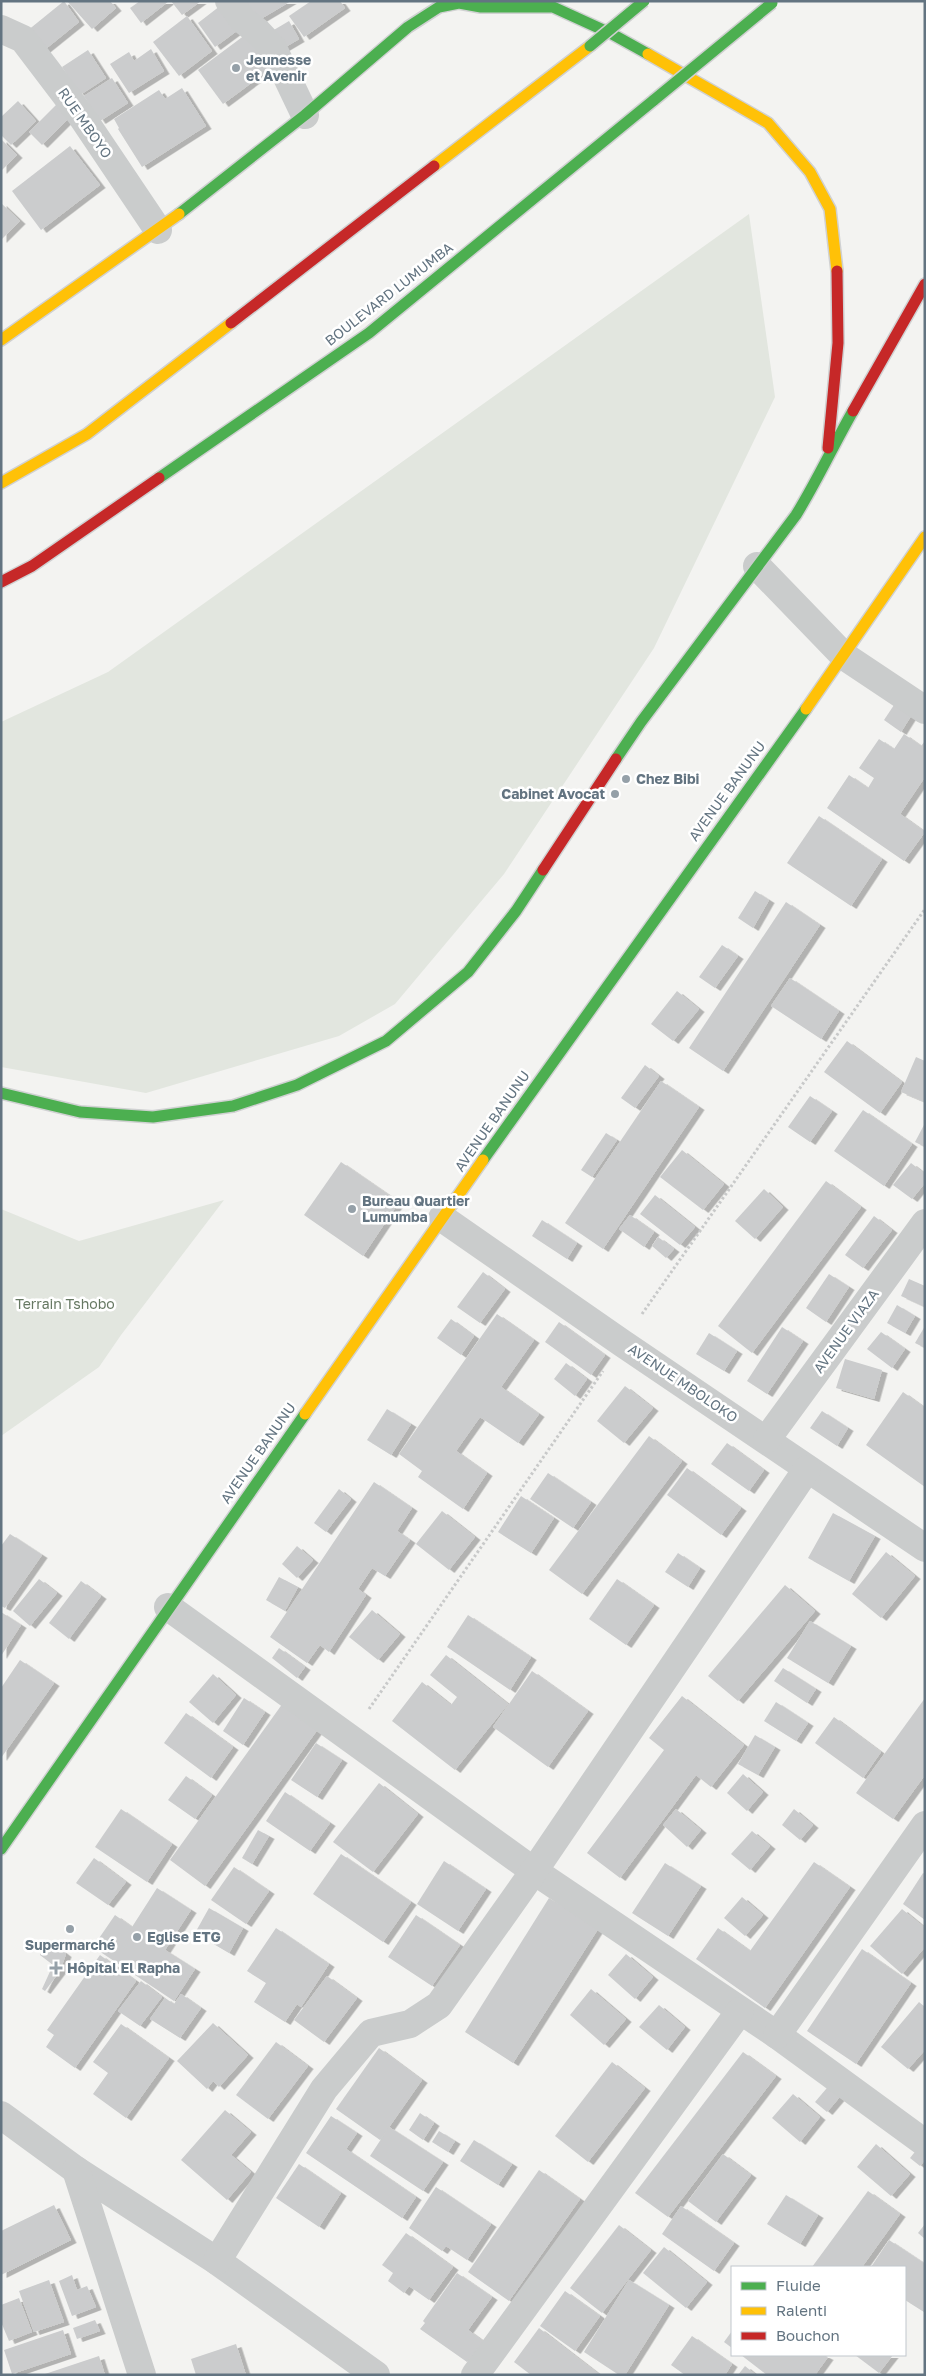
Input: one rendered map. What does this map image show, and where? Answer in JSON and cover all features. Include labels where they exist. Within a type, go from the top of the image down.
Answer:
[{"type":"main road","points":[[1,483],[87,434],[590,46],[644,1]]},
{"type":"main road","name":"BOULEVARD LUMUMBA","points":[[1,582],[32,566],[369,333],[773,2]]},
{"type":"main road","points":[[1,340],[158,230],[305,115],[375,53],[408,27],[439,7],[459,3],[553,7],[612,34],[768,123],[810,172],[830,209],[837,258],[838,343],[827,457]]},
{"type":"main road","points":[[1,1093],[80,1112],[98,1114],[153,1117],[224,1108],[297,1085],[386,1041],[468,972],[516,911],[642,722],[796,515],[814,486],[827,457],[925,284]]},
{"type":"main road","name":"AVENUE BANUNU","points":[[1,1849],[168,1607],[671,894],[844,656],[925,537]]},
{"type":"street","points":[[229,1],[243,20],[273,48],[305,115]]},
{"type":"street","name":"RUE MBOYO","points":[[1,29],[23,39],[80,114],[158,230]]},
{"type":"street","points":[[758,566],[844,656],[925,710]]},
{"type":"street","name":"AVENUE MBOLOKO","points":[[442,1218],[622,1343],[767,1439],[807,1469],[925,1548]]},
{"type":"street","name":"AVENUE VIAZA","points":[[767,1439],[925,1223]]},
{"type":"street","points":[[217,2261],[324,2089],[371,2034],[410,2024],[439,2005],[534,1871],[807,1469]]},
{"type":"street","points":[[168,1607],[534,1871],[777,2035],[925,2143]]},
{"type":"street","points":[[777,2035],[925,1826]]},
{"type":"street","points":[[475,2375],[740,2011]]},
{"type":"street","points":[[1,2115],[76,2170],[217,2261],[376,2375]]},
{"type":"street","points":[[76,2170],[142,2375]]},
{"type":"green space","points":[[749,214],[775,397],[654,648],[504,874],[395,1004],[339,1036],[146,1093],[1,1067],[1,722],[108,672]]},
{"type":"green space","name":"Terrain Tshobo","points":[[224,1200],[121,1335],[99,1367],[1,1436],[1,1209],[79,1241]]},
{"type":"building","points":[[64,1],[79,22],[43,51],[27,31]]},
{"type":"building","points":[[67,1],[110,1],[116,8],[92,29]]},
{"type":"building","points":[[140,1],[169,1],[141,23],[130,8]]},
{"type":"building","points":[[171,1],[201,1],[182,15]]},
{"type":"building","points":[[241,1],[291,1],[254,23]]},
{"type":"building","points":[[311,1],[340,1],[345,8],[304,37],[289,16]]},
{"type":"building","points":[[220,6],[238,30],[215,47],[198,23]]},
{"type":"building","points":[[187,16],[212,51],[179,76],[153,42]]},
{"type":"building","points":[[289,21],[299,39],[277,52],[267,34]]},
{"type":"building","name":"Jeunesse et Avenir","points":[[249,32],[274,66],[223,104],[198,70]]},
{"type":"building","points":[[151,49],[164,71],[129,93],[110,64],[129,52],[134,61]]},
{"type":"building","points":[[88,50],[106,78],[80,95],[62,67]]},
{"type":"building","points":[[112,78],[128,103],[100,121],[84,96]]},
{"type":"building","points":[[182,88],[206,126],[142,167],[118,129],[114,119],[159,90],[165,99]]},
{"type":"building","points":[[62,99],[75,112],[42,145],[29,132]]},
{"type":"building","points":[[18,101],[36,121],[11,145],[1,135],[1,117]]},
{"type":"building","points":[[1,139],[17,155],[1,171]]},
{"type":"building","points":[[70,146],[100,185],[41,230],[12,191]]},
{"type":"building","points":[[1,203],[20,221],[1,240]]},
{"type":"building","points":[[894,705],[911,716],[901,732],[884,720]]},
{"type":"building","points":[[904,734],[921,746],[925,741],[925,777],[900,814],[925,832],[904,861],[827,808],[849,775],[868,788],[874,778],[859,768],[879,739],[894,749]]},
{"type":"building","points":[[819,816],[882,859],[851,906],[787,863]]},
{"type":"building","points":[[755,891],[769,900],[753,928],[738,918]]},
{"type":"building","points":[[786,902],[820,925],[723,1071],[689,1048]]},
{"type":"building","points":[[722,945],[738,956],[715,988],[699,977]]},
{"type":"building","points":[[790,978],[839,1011],[821,1039],[771,1006]]},
{"type":"building","points":[[677,991],[699,1009],[673,1041],[651,1024]]},
{"type":"building","points":[[847,1041],[902,1082],[880,1113],[824,1072]]},
{"type":"building","points":[[916,1057],[925,1061],[925,1102],[901,1092]]},
{"type":"building","points":[[645,1065],[659,1076],[635,1108],[621,1098]]},
{"type":"building","points":[[661,1081],[699,1107],[603,1249],[565,1223]]},
{"type":"building","points":[[810,1096],[832,1111],[810,1142],[788,1127]]},
{"type":"building","points":[[863,1110],[912,1144],[884,1186],[834,1151]]},
{"type":"building","points":[[925,1123],[925,1147],[915,1142]]},
{"type":"building","points":[[606,1133],[617,1140],[592,1177],[581,1170]]},
{"type":"building","points":[[682,1150],[724,1184],[703,1210],[660,1177]]},
{"type":"building","name":"Bureau Quartier Lumumba","points":[[341,1162],[399,1202],[363,1256],[304,1215]]},
{"type":"building","points":[[911,1163],[925,1174],[925,1183],[912,1199],[893,1185]]},
{"type":"building","points":[[826,1181],[861,1207],[752,1353],[718,1326]]},
{"type":"building","points":[[764,1189],[783,1207],[755,1239],[735,1221]]},
{"type":"building","points":[[655,1195],[695,1227],[680,1245],[640,1214]]},
{"type":"building","points":[[630,1215],[654,1232],[644,1247],[619,1229]]},
{"type":"building","points":[[874,1216],[892,1230],[863,1268],[845,1255]]},
{"type":"building","points":[[542,1220],[577,1243],[567,1259],[532,1236]]},
{"type":"building","points":[[658,1237],[674,1249],[666,1258],[652,1246]]},
{"type":"building","points":[[483,1272],[505,1289],[480,1323],[457,1307]]},
{"type":"building","points":[[829,1274],[849,1287],[826,1322],[806,1308]]},
{"type":"building","points":[[909,1279],[925,1286],[925,1307],[901,1296]]},
{"type":"building","points":[[897,1305],[915,1316],[905,1333],[887,1323]]},
{"type":"building","points":[[497,1314],[534,1340],[501,1387],[539,1414],[518,1443],[480,1417],[456,1451],[487,1473],[463,1509],[418,1477],[422,1471],[399,1454]]},
{"type":"building","points":[[451,1319],[474,1336],[461,1355],[437,1338]]},
{"type":"building","points":[[559,1322],[605,1355],[591,1375],[545,1342]]},
{"type":"building","points":[[925,1326],[925,1348],[915,1343]]},
{"type":"building","points":[[782,1327],[803,1341],[767,1394],[747,1381]]},
{"type":"building","points":[[881,1332],[905,1349],[892,1368],[867,1349]]},
{"type":"building","points":[[709,1333],[737,1351],[724,1371],[696,1354]]},
{"type":"building","points":[[845,1359],[882,1370],[874,1399],[836,1388]]},
{"type":"building","points":[[566,1363],[587,1379],[575,1396],[554,1379]]},
{"type":"building","points":[[625,1386],[653,1408],[624,1443],[597,1421]]},
{"type":"building","points":[[903,1392],[925,1408],[925,1487],[866,1445]]},
{"type":"building","points":[[387,1409],[411,1424],[391,1455],[367,1440]]},
{"type":"building","points":[[822,1411],[848,1428],[837,1446],[810,1428]]},
{"type":"building","points":[[649,1436],[682,1461],[582,1594],[549,1570]]},
{"type":"building","points":[[727,1443],[764,1470],[749,1491],[711,1464]]},
{"type":"building","points":[[687,1468],[741,1508],[721,1535],[667,1495]]},
{"type":"building","points":[[548,1473],[591,1502],[573,1528],[530,1499]]},
{"type":"building","points":[[374,1482],[412,1508],[397,1531],[410,1540],[385,1576],[372,1568],[358,1589],[366,1595],[329,1652],[320,1645],[307,1663],[270,1637]]},
{"type":"building","points":[[339,1489],[351,1499],[326,1532],[314,1523]]},
{"type":"building","points":[[521,1496],[554,1518],[531,1553],[498,1532]]},
{"type":"building","points":[[442,1511],[475,1537],[449,1570],[416,1544]]},
{"type":"building","points":[[833,1513],[875,1536],[849,1581],[808,1558]]},
{"type":"building","points":[[10,1534],[42,1555],[5,1608],[1,1606],[1,1546]]},
{"type":"building","points":[[297,1546],[313,1560],[297,1578],[282,1564]]},
{"type":"building","points":[[886,1552],[915,1576],[881,1618],[852,1594]]},
{"type":"building","points":[[678,1553],[700,1568],[688,1587],[665,1572]]},
{"type":"building","points":[[279,1577],[298,1587],[285,1611],[266,1600]]},
{"type":"building","points":[[39,1579],[57,1593],[30,1626],[13,1611]]},
{"type":"building","points":[[617,1579],[654,1605],[626,1645],[589,1619]]},
{"type":"building","points":[[81,1581],[101,1596],[69,1639],[49,1623]]},
{"type":"building","points":[[785,1585],[815,1611],[738,1701],[708,1676]]},
{"type":"building","points":[[372,1610],[400,1634],[378,1660],[349,1637]]},
{"type":"building","points":[[1,1612],[21,1625],[1,1656]]},
{"type":"building","points":[[468,1615],[531,1657],[510,1690],[447,1647]]},
{"type":"building","points":[[810,1621],[851,1646],[828,1683],[787,1658]]},
{"type":"building","points":[[279,1648],[305,1667],[297,1678],[272,1658]]},
{"type":"building","points":[[446,1655],[508,1704],[455,1770],[392,1721],[422,1682],[451,1705],[457,1697],[430,1675]]},
{"type":"building","points":[[20,1660],[54,1683],[1,1758],[1,1688]]},
{"type":"building","points":[[783,1668],[816,1689],[807,1703],[774,1681]]},
{"type":"building","points":[[532,1671],[588,1711],[548,1767],[493,1727]]},
{"type":"building","points":[[213,1674],[236,1695],[213,1723],[189,1702]]},
{"type":"building","points":[[682,1696],[744,1745],[711,1787],[696,1775],[620,1878],[587,1853],[664,1750],[649,1738]]},
{"type":"building","points":[[244,1698],[265,1712],[243,1745],[223,1731]]},
{"type":"building","points":[[925,1698],[925,1775],[893,1819],[856,1793]]},
{"type":"building","points":[[776,1702],[808,1723],[796,1741],[764,1721]]},
{"type":"building","points":[[283,1703],[318,1729],[205,1886],[170,1860]]},
{"type":"building","points":[[186,1713],[233,1747],[211,1778],[164,1743]]},
{"type":"building","points":[[834,1717],[881,1752],[863,1778],[815,1743]]},
{"type":"building","points":[[755,1735],[775,1747],[758,1775],[738,1764]]},
{"type":"building","points":[[316,1743],[342,1760],[317,1797],[291,1780]]},
{"type":"building","points":[[743,1774],[763,1792],[747,1811],[727,1793]]},
{"type":"building","points":[[186,1776],[212,1795],[195,1819],[168,1800]]},
{"type":"building","points":[[379,1783],[418,1814],[373,1872],[333,1842]]},
{"type":"building","points":[[285,1792],[330,1823],[310,1851],[266,1821]]},
{"type":"building","points":[[121,1809],[172,1844],[147,1882],[95,1847]]},
{"type":"building","points":[[676,1809],[701,1830],[687,1847],[663,1825]]},
{"type":"building","points":[[794,1809],[813,1825],[800,1840],[782,1825]]},
{"type":"building","points":[[258,1830],[269,1836],[252,1864],[242,1858]]},
{"type":"building","points":[[752,1831],[770,1846],[750,1870],[731,1854]]},
{"type":"building","points":[[341,1854],[411,1902],[383,1942],[313,1894]]},
{"type":"building","points":[[94,1858],[126,1882],[108,1905],[76,1883]]},
{"type":"building","points":[[444,1861],[486,1889],[458,1931],[417,1904]]},
{"type":"building","points":[[814,1862],[850,1887],[765,2008],[696,1959],[718,1928],[750,1951]]},
{"type":"building","points":[[665,1863],[701,1886],[668,1936],[632,1913]]},
{"type":"building","points":[[234,1867],[269,1891],[246,1924],[211,1900]]},
{"type":"building","points":[[923,1873],[925,1874],[925,1920],[903,1904]]},
{"type":"building","name":"Eglise ETG","points":[[157,1888],[191,1910],[165,1950],[195,1969],[174,2001],[93,1947],[115,1915],[132,1927]]},
{"type":"building","points":[[742,1897],[763,1915],[745,1936],[724,1918]]},
{"type":"building","points":[[549,1898],[598,1929],[513,2063],[465,2032]]},
{"type":"building","points":[[209,1908],[243,1928],[229,1953],[195,1933]]},
{"type":"building","points":[[902,1909],[925,1928],[925,1947],[902,1974],[870,1946]]},
{"type":"building","points":[[416,1915],[460,1945],[432,1986],[388,1957]]},
{"type":"building","points":[[276,1928],[329,1964],[301,2007],[297,2004],[285,2022],[254,2002],[266,1983],[247,1971]]},
{"type":"building","name":"Hôpital El Rapha","points":[[48,1940],[66,1954],[60,1971],[45,1991],[42,1989],[53,1965],[40,1955]]},
{"type":"building","points":[[862,1949],[911,1983],[856,2064],[807,2031]]},
{"type":"building","points":[[626,1954],[653,1977],[635,1999],[608,1975]]},
{"type":"building","points":[[100,1955],[136,1981],[75,2068],[46,2047],[54,2035],[47,2030]]},
{"type":"building","points":[[327,1976],[357,1998],[324,2042],[294,2020]]},
{"type":"building","points":[[141,1981],[162,1997],[140,2026],[118,2011]]},
{"type":"building","points":[[591,1989],[626,2019],[604,2045],[570,2015]]},
{"type":"building","points":[[181,1994],[201,2008],[180,2038],[150,2019],[165,1998],[174,2004]]},
{"type":"building","points":[[919,2002],[925,2007],[925,2050],[908,2069],[881,2047]]},
{"type":"building","points":[[659,2005],[685,2027],[667,2050],[639,2027]]},
{"type":"building","points":[[213,2023],[248,2055],[219,2087],[213,2081],[207,2089],[177,2061]]},
{"type":"building","points":[[121,2024],[169,2058],[126,2118],[93,2094],[108,2073],[93,2062]]},
{"type":"building","points":[[276,2042],[308,2066],[268,2119],[236,2095]]},
{"type":"building","points":[[379,2048],[422,2080],[380,2140],[336,2109]]},
{"type":"building","points":[[743,2052],[776,2076],[668,2217],[635,2193]]},
{"type":"building","points":[[612,2062],[645,2088],[588,2162],[555,2136]]},
{"type":"building","points":[[832,2082],[844,2092],[827,2112],[815,2102]]},
{"type":"building","points":[[793,2094],[820,2117],[800,2142],[772,2118]]},
{"type":"building","points":[[225,2110],[251,2132],[231,2155],[251,2172],[227,2200],[181,2160]]},
{"type":"building","points":[[420,2113],[434,2123],[423,2140],[409,2130]]},
{"type":"building","points":[[331,2116],[357,2133],[346,2149],[416,2197],[402,2218],[306,2153]]},
{"type":"building","points":[[389,2127],[443,2162],[423,2191],[370,2156]]},
{"type":"building","points":[[439,2131],[455,2141],[448,2152],[432,2142]]},
{"type":"building","points":[[474,2140],[512,2164],[498,2185],[460,2161]]},
{"type":"building","points":[[922,2143],[925,2145],[925,2160],[920,2166],[910,2158]]},
{"type":"building","points":[[876,2144],[910,2174],[891,2196],[857,2167]]},
{"type":"building","points":[[723,2154],[751,2175],[716,2222],[688,2201]]},
{"type":"building","points":[[299,2164],[341,2193],[319,2227],[276,2198]]},
{"type":"building","points":[[539,2170],[580,2199],[509,2301],[468,2272]]},
{"type":"building","points":[[436,2187],[491,2224],[467,2260],[446,2246],[442,2251],[409,2228]]},
{"type":"building","points":[[868,2191],[900,2214],[863,2266],[813,2266]]},
{"type":"building","points":[[786,2195],[818,2215],[800,2244],[767,2224]]},
{"type":"building","points":[[54,2205],[71,2240],[1,2275],[1,2231]]},
{"type":"building","points":[[681,2206],[734,2243],[714,2271],[662,2234]]},
{"type":"building","points":[[925,2224],[925,2239],[918,2233]]},
{"type":"building","points":[[619,2225],[651,2250],[602,2313],[570,2288]]},
{"type":"building","points":[[406,2233],[453,2267],[429,2300],[409,2286],[404,2293],[388,2281],[393,2273],[382,2265]]},
{"type":"building","points":[[889,2240],[925,2264],[924,2312],[906,2301],[906,2266],[872,2266]]},
{"type":"building","points":[[664,2247],[707,2282],[686,2308],[643,2273]]},
{"type":"building","points":[[457,2273],[492,2297],[468,2330],[483,2341],[467,2362],[420,2329],[425,2323],[423,2321]]},
{"type":"building","points":[[72,2275],[77,2290],[87,2286],[96,2307],[72,2316],[59,2281]]},
{"type":"building","points":[[49,2280],[64,2322],[34,2332],[19,2291]]},
{"type":"building","points":[[629,2280],[669,2305],[625,2375],[619,2375],[584,2352]]},
{"type":"building","points":[[565,2291],[600,2316],[575,2351],[540,2326]]},
{"type":"building","points":[[19,2298],[32,2332],[9,2341],[1,2322],[1,2305]]},
{"type":"building","points":[[95,2320],[100,2331],[77,2339],[73,2328]]},
{"type":"building","points":[[539,2328],[600,2375],[531,2375],[514,2362]]},
{"type":"building","points":[[63,2330],[71,2354],[12,2374],[4,2350]]},
{"type":"building","points":[[731,2332],[731,2347],[724,2342]]},
{"type":"building","points":[[692,2336],[732,2364],[725,2375],[685,2375],[671,2365]]},
{"type":"building","points":[[236,2344],[246,2375],[196,2375],[191,2359]]},
{"type":"building","points":[[99,2356],[105,2375],[45,2375],[45,2374]]},
{"type":"building","points":[[742,2356],[828,2357],[815,2375],[767,2375]]},
{"type":"building","points":[[856,2356],[892,2356],[879,2373]]},
{"type":"building","points":[[745,2366],[756,2375],[738,2375]]},
{"type":"traffic: fast","points":[[590,46],[644,1]]},
{"type":"traffic: fast","points":[[179,214],[305,115],[408,27],[439,7],[459,3],[481,7],[553,7],[612,34],[648,54]]},
{"type":"traffic: fast","points":[[654,100],[772,3]]},
{"type":"traffic: fast","points":[[159,478],[369,333],[654,100]]},
{"type":"traffic: fast","points":[[616,759],[641,722],[796,515],[853,411]]},
{"type":"traffic: fast","points":[[483,1160],[806,709]]},
{"type":"traffic: fast","points":[[1,1093],[80,1112],[153,1117],[233,1106],[297,1085],[386,1041],[468,972],[516,911],[543,870]]},
{"type":"traffic: fast","points":[[1,1849],[305,1414]]},
{"type":"traffic: slow","points":[[434,166],[590,46]]},
{"type":"traffic: slow","points":[[648,54],[768,123],[810,172],[830,209],[837,271]]},
{"type":"traffic: slow","points":[[1,340],[179,214]]},
{"type":"traffic: slow","points":[[1,483],[87,434],[231,323]]},
{"type":"traffic: slow","points":[[806,709],[925,537]]},
{"type":"traffic: slow","points":[[305,1414],[483,1160]]},
{"type":"traffic: jam","points":[[231,323],[434,166]]},
{"type":"traffic: jam","points":[[828,448],[838,343],[837,271]]},
{"type":"traffic: jam","points":[[853,411],[925,284]]},
{"type":"traffic: jam","points":[[1,582],[32,566],[159,478]]},
{"type":"traffic: jam","points":[[543,870],[616,759]]},
{"type":"place","name":"Jeunesse et Avenir","points":[[236,68]]},
{"type":"place","name":"Chez Bibi","points":[[626,779]]},
{"type":"place","name":"Cabinet Avocat","points":[[615,794]]},
{"type":"place","name":"Bureau Quartier Lumumba","points":[[352,1209]]},
{"type":"place","name":"Supermarché","points":[[70,1929]]},
{"type":"place","name":"Eglise ETG","points":[[137,1937]]},
{"type":"place","name":"Hôpital El Rapha","points":[[56,1968]]}]
